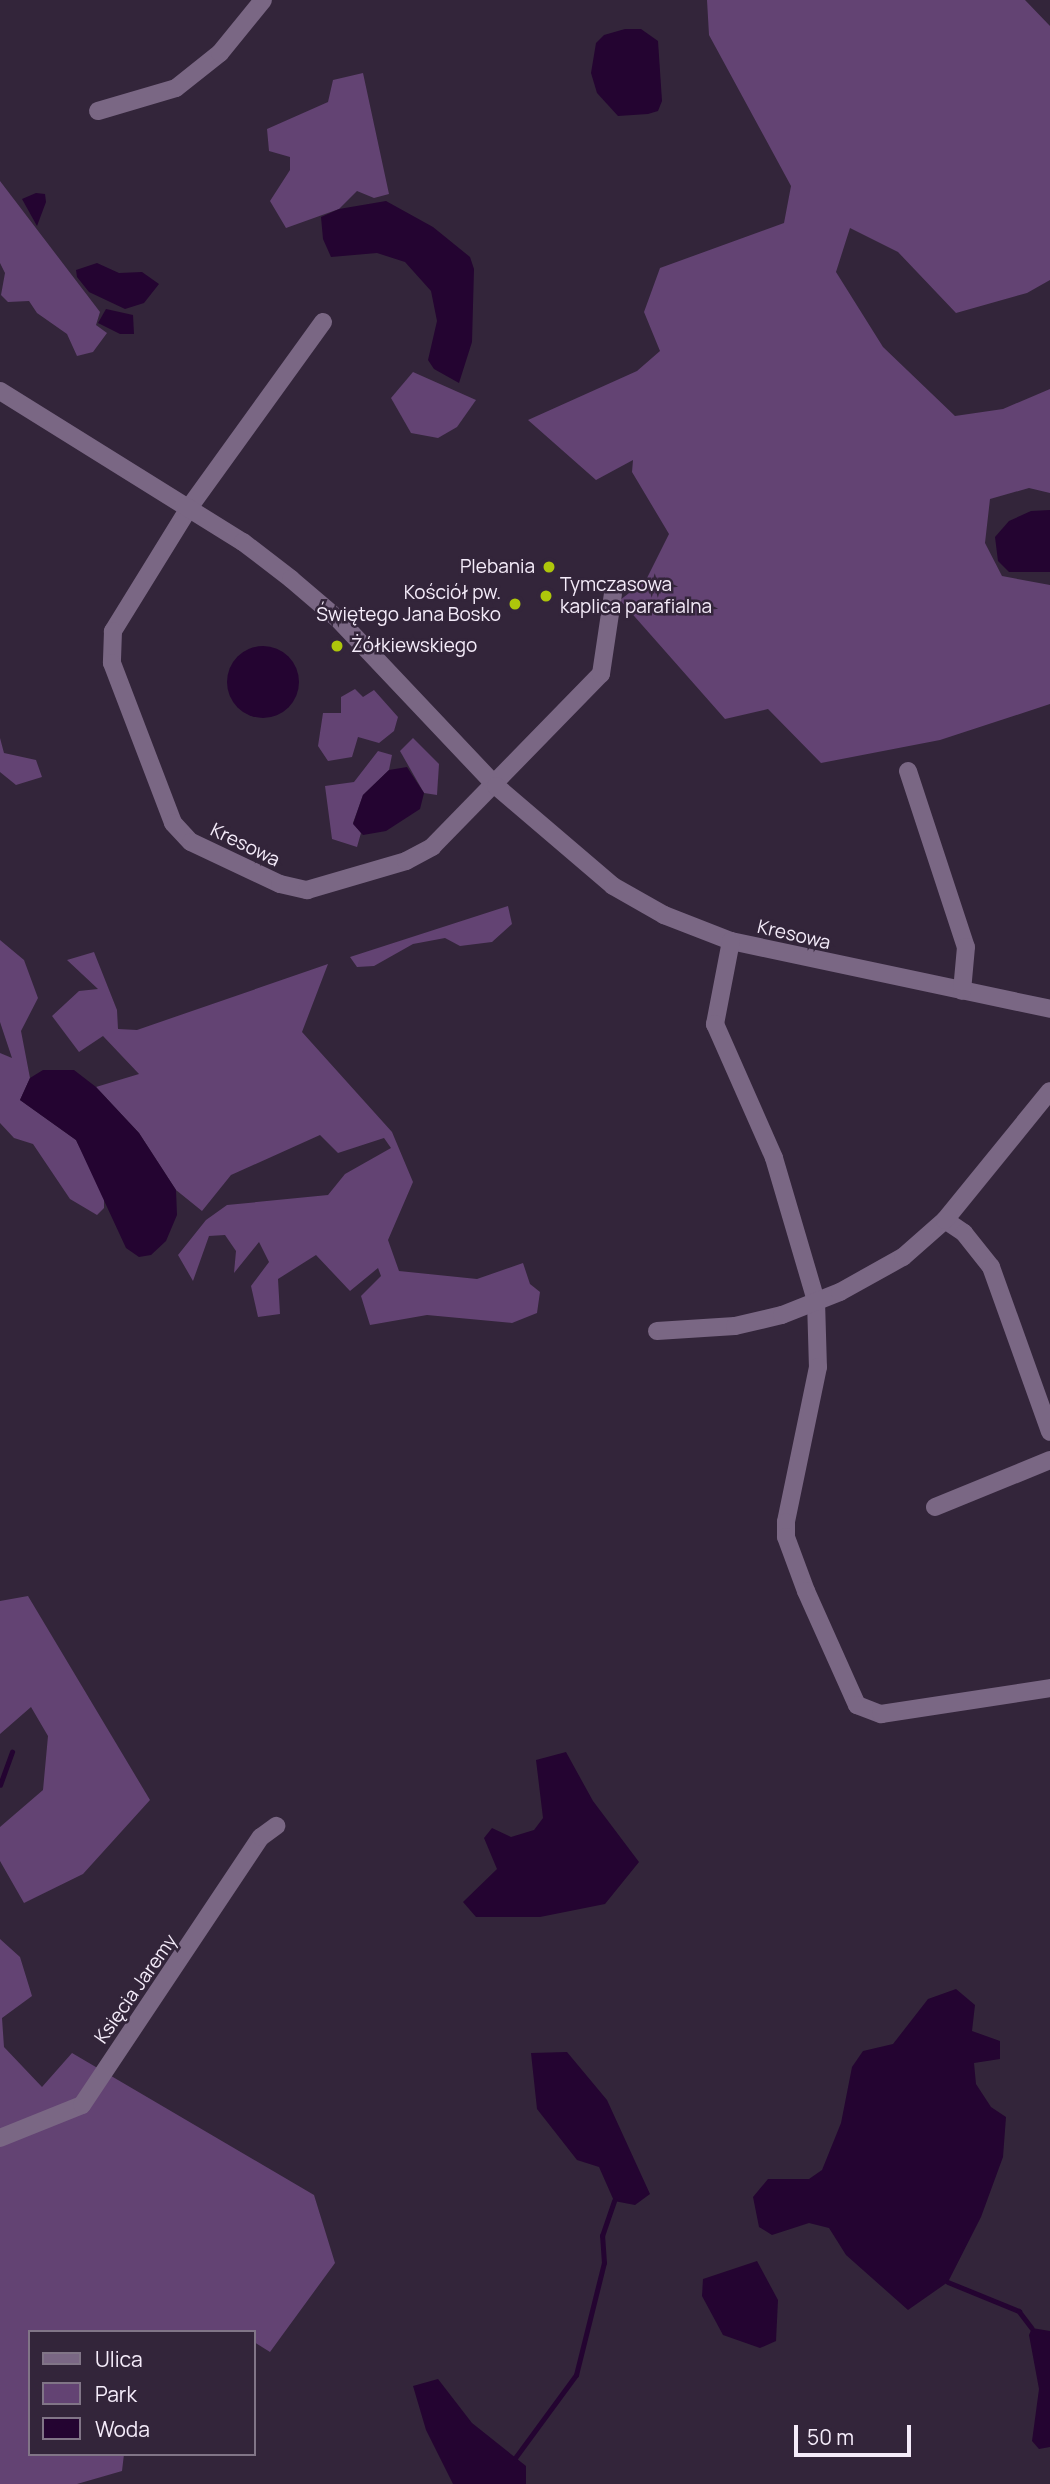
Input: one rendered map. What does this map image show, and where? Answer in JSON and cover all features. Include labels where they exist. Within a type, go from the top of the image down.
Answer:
[{"type":"street","points":[[98,111],[176,88],[220,53],[263,0]]},
{"type":"street","name":"Kresowa","points":[[323,322],[188,509],[113,631],[112,663],[173,823],[191,842],[280,884],[307,890],[406,861],[432,847],[496,786]]},
{"type":"street","name":"Kresowa","points":[[0,391],[243,542],[339,620],[496,786],[613,886],[664,915],[731,942],[1050,1009]]},
{"type":"street","points":[[496,786],[520,754],[601,674],[613,594]]},
{"type":"street","points":[[908,771],[966,947],[962,991]]},
{"type":"street","points":[[731,942],[715,1024],[774,1158],[817,1301],[818,1367],[786,1538],[857,1705],[881,1714],[1050,1688]]},
{"type":"street","points":[[657,1331],[735,1326],[817,1301],[903,1257],[945,1220],[1050,1091]]},
{"type":"street","points":[[945,1220],[964,1233],[991,1268],[1050,1432]]},
{"type":"street","points":[[935,1507],[1050,1460]]},
{"type":"street","name":"Księcia Jaremy","points":[[0,2138],[82,2105],[261,1837],[276,1826]]},
{"type":"green space","points":[[707,0],[1025,0],[1050,26],[1050,280],[1027,293],[956,313],[898,252],[850,228],[836,272],[883,347],[955,416],[1003,409],[1050,389],[1050,493],[1029,488],[990,499],[985,543],[1002,576],[1050,585],[1050,704],[940,740],[821,763],[768,709],[725,719],[620,600],[646,580],[669,534],[632,472],[633,460],[596,480],[528,420],[637,371],[660,351],[644,312],[660,268],[784,223],[791,186],[709,35]]},
{"type":"green space","points":[[363,73],[389,194],[374,198],[357,191],[339,209],[286,228],[270,201],[290,170],[290,157],[269,151],[267,129],[328,102],[333,80]]},
{"type":"green space","points":[[0,181],[100,312],[96,325],[107,333],[93,352],[77,356],[67,334],[37,313],[29,301],[8,302],[1,295],[5,273],[0,263]]},
{"type":"green space","points":[[413,372],[476,400],[457,427],[438,438],[411,433],[391,398]]},
{"type":"green space","points":[[355,689],[363,697],[374,690],[398,717],[394,731],[379,743],[358,737],[352,757],[328,761],[318,746],[323,713],[341,713],[341,697]]},
{"type":"green space","points":[[0,738],[4,753],[36,760],[42,777],[16,785],[0,772]]},
{"type":"green space","points":[[413,738],[439,764],[437,795],[424,793],[400,751]]},
{"type":"green space","points":[[378,751],[392,755],[389,770],[363,795],[353,823],[361,833],[357,847],[332,839],[325,786],[354,782]]},
{"type":"green space","points":[[508,906],[512,924],[492,942],[460,946],[445,938],[413,944],[374,966],[357,967],[350,957]]},
{"type":"green space","points":[[0,940],[24,960],[38,998],[21,1031],[30,1078],[20,1100],[76,1140],[104,1195],[104,1208],[97,1215],[70,1199],[33,1144],[14,1138],[0,1123],[0,1053],[12,1058],[0,1022]]},
{"type":"green space","points":[[94,952],[117,1010],[118,1029],[137,1030],[328,964],[302,1032],[392,1132],[413,1182],[388,1240],[399,1271],[477,1279],[523,1263],[530,1284],[540,1292],[537,1313],[512,1323],[427,1315],[370,1325],[361,1296],[381,1276],[378,1268],[350,1291],[316,1255],[278,1279],[280,1314],[258,1317],[251,1286],[269,1262],[259,1242],[234,1273],[236,1251],[225,1235],[209,1236],[193,1281],[178,1255],[206,1220],[227,1205],[328,1195],[345,1174],[391,1148],[384,1138],[338,1153],[320,1135],[231,1175],[202,1211],[176,1190],[139,1133],[96,1087],[139,1074],[103,1036],[79,1052],[52,1016],[79,991],[98,989],[67,960]]},
{"type":"green space","points":[[28,1596],[150,1800],[83,1874],[24,1903],[0,1861],[0,1827],[43,1790],[48,1736],[31,1707],[0,1734],[0,1601]]},
{"type":"green space","points":[[0,1939],[20,1957],[32,1996],[2,2018],[4,2047],[42,2087],[72,2053],[314,2195],[335,2263],[270,2352],[256,2343],[256,2330],[28,2330],[28,2456],[124,2456],[122,2471],[77,2484],[0,2484]]},
{"type":"water","points":[[625,29],[641,29],[658,41],[662,101],[658,111],[618,116],[597,93],[591,73],[596,43],[604,35]]},
{"type":"water","points":[[36,193],[45,194],[46,202],[37,226],[22,199]]},
{"type":"water","points":[[386,201],[433,227],[470,257],[474,269],[472,342],[459,383],[434,369],[428,360],[437,321],[431,291],[405,262],[377,253],[331,257],[323,239],[321,217],[339,209]]},
{"type":"water","points":[[97,263],[119,273],[142,272],[159,284],[144,303],[125,309],[89,292],[77,277],[76,270]]},
{"type":"water","points":[[106,309],[133,315],[134,334],[120,334],[98,323]]},
{"type":"water","points":[[1050,510],[1050,572],[1009,572],[998,561],[995,537],[1009,521],[1031,511]]},
{"type":"water","points":[[270,646],[289,656],[297,668],[297,696],[289,708],[277,716],[256,718],[237,708],[229,696],[227,675],[237,656],[249,648]]},
{"type":"water","points":[[407,767],[424,793],[420,809],[386,831],[363,835],[353,824],[363,795],[389,770]]},
{"type":"water","points":[[43,1070],[74,1070],[96,1087],[139,1133],[176,1190],[177,1215],[166,1241],[151,1255],[139,1257],[126,1248],[76,1140],[20,1100],[30,1078]]},
{"type":"water","points":[[566,1752],[593,1801],[639,1862],[605,1904],[540,1917],[476,1917],[463,1902],[497,1869],[484,1838],[492,1828],[511,1837],[534,1830],[543,1818],[536,1760]]},
{"type":"water","points":[[956,1989],[975,2005],[972,2031],[1000,2041],[1000,2059],[974,2063],[976,2084],[991,2107],[1006,2117],[1003,2157],[981,2217],[948,2282],[908,2310],[846,2255],[829,2228],[809,2223],[772,2235],[759,2227],[753,2197],[768,2179],[809,2179],[822,2170],[841,2123],[852,2067],[863,2051],[893,2044],[928,1999]]},
{"type":"water","points":[[567,2052],[607,2100],[650,2194],[635,2205],[614,2201],[599,2167],[577,2160],[537,2109],[531,2053]]},
{"type":"water","points":[[757,2261],[778,2300],[776,2341],[760,2348],[723,2335],[702,2296],[703,2279]]},
{"type":"water","points":[[1032,2328],[1050,2331],[1050,2447],[1039,2449],[1032,2441],[1039,2389],[1029,2335]]},
{"type":"water","points":[[438,2379],[472,2423],[526,2466],[526,2484],[453,2484],[426,2430],[413,2386]]},
{"type":"waterway","points":[[0,1785],[12,1752]]},
{"type":"waterway","points":[[515,2458],[576,2375],[604,2263],[602,2236],[614,2201]]},
{"type":"waterway","points":[[948,2282],[1019,2311],[1032,2328]]},
{"type":"place","name":"Plebania","points":[[549,567]]},
{"type":"place","name":"Tymczasowa kaplica parafialna","points":[[546,596]]},
{"type":"place","name":"Kościół pw. Świętego Jana Bosko","points":[[515,604]]},
{"type":"place","name":"Żółkiewskiego","points":[[337,646]]}]
